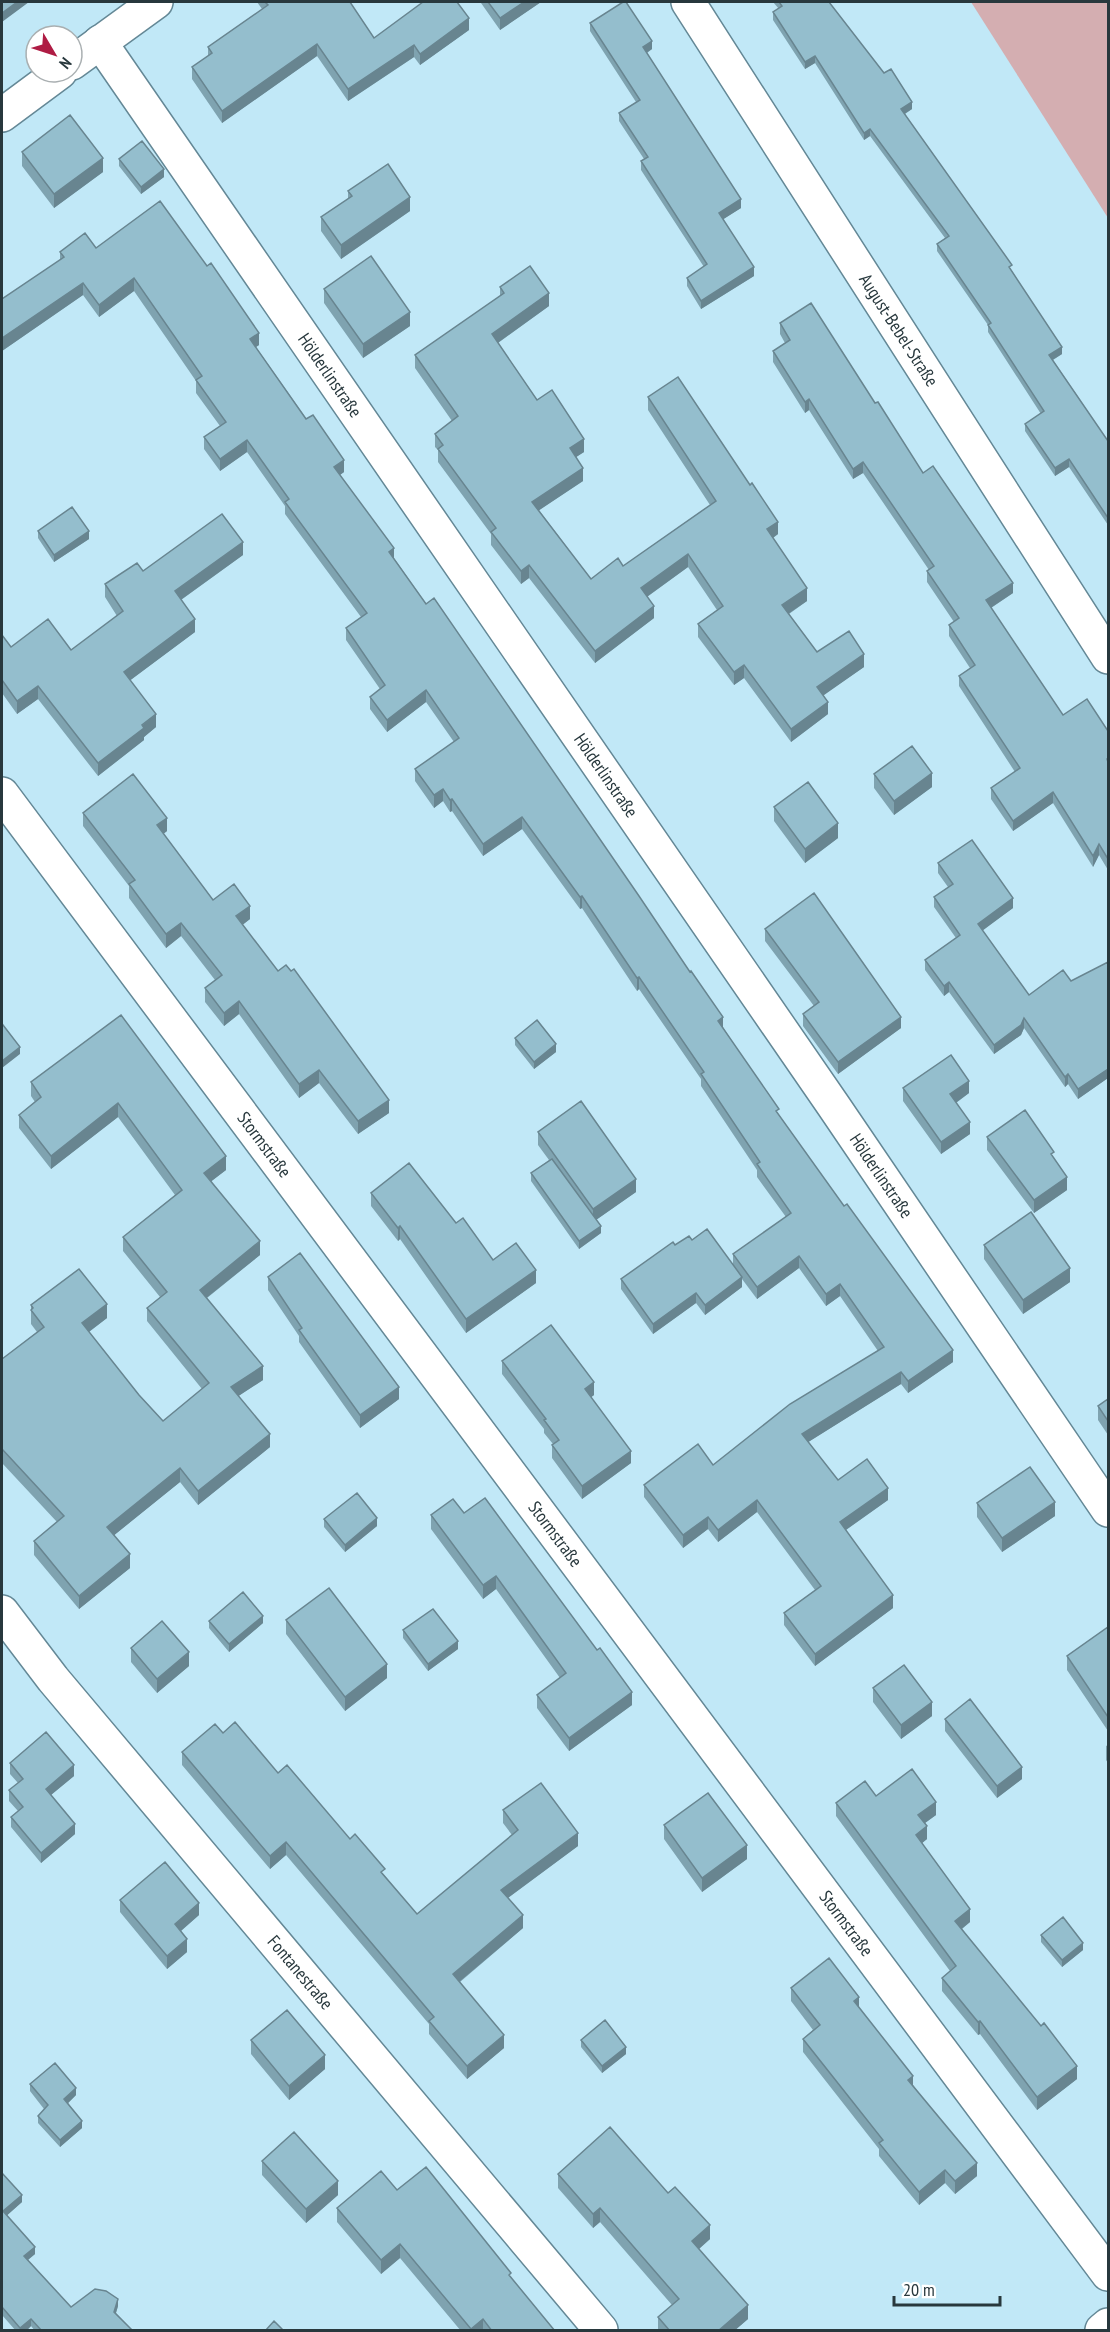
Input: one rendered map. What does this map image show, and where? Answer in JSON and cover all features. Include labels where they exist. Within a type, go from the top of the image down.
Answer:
[{"type":"street","points":[[84,54],[156,2]]},
{"type":"street","name":"August-Bebel-Straße","points":[[688,2],[1108,657]]},
{"type":"street","name":"Hölderlinstraße","points":[[100,42],[826,1095],[1108,1510]]},
{"type":"street","points":[[2,116],[44,84]]},
{"type":"street","name":"Stormstraße","points":[[2,794],[1108,2274]]},
{"type":"street","name":"Fontanestraße","points":[[2,1612],[53,1679],[601,2331]]},
{"type":"street","points":[[1102,2331],[1108,2325]]},
{"type":"shaded area","points":[[971,2],[1108,2],[1108,218]]},
{"type":"building","points":[[2,2],[17,2],[2,13]]},
{"type":"building","points":[[265,2],[350,2],[374,38],[423,2],[457,2],[469,18],[420,54],[414,45],[348,89],[317,44],[222,111],[192,67],[212,53],[208,47],[268,5]]},
{"type":"building","points":[[488,2],[524,2],[500,18]]},
{"type":"building","points":[[626,2],[652,41],[643,47],[741,199],[719,213],[754,267],[701,301],[687,278],[707,264],[641,161],[648,157],[619,113],[640,100],[590,23]]},
{"type":"building","points":[[779,2],[829,2],[884,73],[891,69],[912,102],[901,109],[1012,265],[1009,267],[1062,347],[1049,355],[1108,441],[1108,518],[1069,459],[1055,468],[1025,424],[1044,411],[988,325],[991,323],[937,244],[949,236],[870,129],[864,133],[815,56],[805,62],[773,12],[782,6]]},
{"type":"building","points":[[70,115],[103,158],[54,194],[22,152]]},
{"type":"building","points":[[142,141],[164,169],[141,187],[119,159]]},
{"type":"building","points":[[388,164],[410,197],[341,245],[321,217],[352,196],[348,191]]},
{"type":"building","points":[[160,201],[207,266],[211,263],[259,333],[250,339],[306,419],[313,415],[344,460],[334,467],[394,548],[389,552],[426,604],[434,598],[723,1017],[718,1021],[779,1109],[776,1111],[844,1206],[847,1204],[953,1350],[908,1381],[901,1372],[802,1434],[838,1480],[867,1459],[888,1488],[840,1522],[893,1595],[815,1654],[784,1613],[821,1586],[757,1500],[718,1530],[708,1517],[683,1535],[644,1485],[698,1444],[713,1465],[790,1404],[884,1347],[840,1284],[826,1294],[799,1256],[757,1287],[733,1254],[791,1213],[757,1164],[760,1162],[701,1074],[704,1072],[639,977],[637,978],[582,896],[580,897],[522,817],[483,844],[443,789],[434,795],[415,769],[459,738],[426,690],[387,720],[370,697],[385,685],[346,628],[367,613],[285,502],[289,499],[247,440],[220,459],[204,437],[226,422],[196,380],[202,376],[134,278],[99,305],[83,283],[2,338],[2,299],[64,257],[60,252],[85,233],[96,248]]},
{"type":"building","points":[[371,256],[410,312],[363,344],[324,289]]},
{"type":"building","points":[[530,266],[549,293],[492,334],[537,400],[552,390],[584,439],[570,448],[583,468],[532,502],[591,579],[618,558],[623,566],[716,501],[648,397],[678,377],[750,485],[752,483],[778,522],[767,529],[807,588],[782,605],[817,652],[849,631],[864,654],[817,687],[828,702],[791,729],[744,665],[734,672],[698,624],[723,606],[688,554],[641,588],[654,606],[595,651],[529,565],[521,571],[491,532],[496,528],[438,449],[443,445],[435,434],[458,416],[415,355],[504,293],[500,287]]},
{"type":"building","points":[[811,303],[923,473],[933,466],[1013,583],[986,600],[1063,715],[1087,699],[1108,731],[1108,859],[1099,844],[1093,856],[1053,792],[1013,821],[991,788],[1020,768],[959,676],[975,665],[949,625],[959,618],[927,571],[934,566],[863,462],[853,469],[809,399],[805,402],[773,351],[790,340],[780,323]]},
{"type":"building","points":[[72,507],[89,531],[54,555],[38,531]]},
{"type":"building","points":[[222,514],[243,542],[175,591],[195,619],[124,672],[156,714],[142,725],[144,728],[98,763],[38,686],[17,701],[2,680],[2,635],[11,647],[48,619],[71,650],[123,611],[105,584],[137,563],[143,571]]},
{"type":"building","points":[[912,746],[932,773],[894,801],[874,774]]},
{"type":"building","points":[[133,774],[167,818],[157,825],[213,900],[234,884],[250,906],[236,916],[278,971],[286,965],[291,971],[294,969],[389,1100],[358,1121],[319,1070],[299,1084],[239,1001],[224,1013],[205,988],[222,975],[181,923],[166,934],[129,884],[135,880],[83,813]]},
{"type":"building","points":[[808,782],[838,823],[805,849],[774,807]]},
{"type":"building","points":[[972,840],[1013,898],[978,924],[1029,995],[1063,970],[1071,981],[1108,962],[1108,1069],[1078,1089],[1068,1074],[1065,1077],[1024,1018],[1021,1025],[994,1045],[949,982],[944,986],[925,960],[960,935],[934,897],[953,884],[938,863]]},
{"type":"building","points":[[814,893],[901,1017],[838,1062],[803,1014],[819,1002],[765,929]]},
{"type":"building","points":[[121,1015],[226,1156],[204,1173],[260,1241],[200,1290],[263,1366],[231,1387],[270,1434],[198,1491],[180,1468],[107,1527],[130,1554],[79,1596],[34,1541],[64,1516],[2,1449],[2,1359],[44,1327],[31,1310],[33,1308],[31,1305],[79,1269],[107,1304],[82,1323],[139,1395],[163,1421],[209,1383],[147,1308],[167,1292],[123,1237],[182,1190],[118,1103],[51,1156],[19,1115],[41,1097],[31,1082]]},
{"type":"building","points":[[537,1020],[556,1044],[534,1062],[515,1038]]},
{"type":"building","points":[[2,1026],[20,1047],[2,1061]]},
{"type":"building","points":[[951,1055],[969,1081],[950,1094],[970,1122],[941,1142],[903,1088]]},
{"type":"building","points":[[581,1101],[636,1179],[593,1209],[538,1132]]},
{"type":"building","points":[[1025,1110],[1054,1152],[1051,1154],[1067,1177],[1034,1200],[987,1137]]},
{"type":"building","points":[[552,1159],[601,1226],[579,1241],[531,1173]]},
{"type":"building","points":[[409,1163],[456,1223],[463,1218],[493,1260],[516,1243],[536,1270],[466,1319],[400,1226],[398,1228],[371,1193]]},
{"type":"building","points":[[1031,1212],[1070,1268],[1023,1300],[984,1245]]},
{"type":"building","points":[[707,1229],[742,1277],[705,1305],[696,1293],[653,1324],[621,1279],[673,1242],[675,1245],[689,1236],[692,1240]]},
{"type":"building","points":[[300,1253],[399,1387],[360,1415],[299,1330],[302,1328],[268,1277]]},
{"type":"building","points":[[551,1325],[594,1382],[585,1389],[631,1451],[582,1486],[552,1445],[559,1440],[544,1420],[546,1419],[502,1361]]},
{"type":"building","points":[[1108,1399],[1108,1421],[1098,1406]]},
{"type":"building","points":[[1030,1467],[1055,1502],[1002,1538],[977,1503]]},
{"type":"building","points":[[357,1493],[377,1518],[345,1545],[324,1519]]},
{"type":"building","points":[[485,1498],[597,1650],[600,1648],[632,1692],[569,1738],[537,1695],[566,1673],[496,1576],[483,1585],[431,1515],[453,1499],[464,1513]]},
{"type":"building","points":[[329,1588],[387,1664],[345,1697],[286,1620]]},
{"type":"building","points":[[243,1592],[263,1616],[229,1644],[209,1621]]},
{"type":"building","points":[[433,1609],[458,1641],[428,1664],[403,1630]]},
{"type":"building","points":[[162,1621],[189,1652],[157,1679],[131,1648]]},
{"type":"building","points":[[1108,1627],[1108,1717],[1067,1656]]},
{"type":"building","points":[[904,1665],[932,1702],[901,1725],[873,1688]]},
{"type":"building","points":[[970,1699],[1022,1767],[997,1786],[945,1719]]},
{"type":"building","points":[[235,1722],[278,1773],[287,1765],[350,1839],[355,1834],[385,1869],[381,1872],[417,1914],[518,1830],[503,1810],[541,1783],[578,1833],[501,1890],[523,1915],[453,1974],[504,2035],[467,2066],[429,2021],[434,2017],[286,1842],[270,1856],[182,1752],[215,1724],[223,1733]]},
{"type":"building","points":[[46,1732],[74,1765],[46,1789],[75,1824],[41,1853],[11,1817],[23,1807],[9,1790],[23,1779],[10,1763]]},
{"type":"building","points":[[912,1769],[936,1802],[918,1815],[927,1826],[916,1835],[970,1909],[955,1921],[1041,2026],[1044,2023],[1077,2066],[1037,2097],[980,2021],[978,2022],[942,1978],[956,1966],[836,1803],[865,1781],[876,1796]]},
{"type":"building","points":[[708,1793],[747,1845],[702,1878],[664,1825]]},
{"type":"building","points":[[165,1862],[199,1903],[175,1924],[187,1939],[167,1956],[120,1900]]},
{"type":"building","points":[[1063,1917],[1083,1943],[1062,1960],[1041,1935]]},
{"type":"building","points":[[829,1958],[859,1997],[854,2001],[913,2076],[908,2080],[977,2163],[955,2181],[945,2170],[919,2192],[879,2143],[883,2140],[803,2039],[820,2025],[791,1988]]},
{"type":"building","points":[[287,2010],[325,2055],[289,2086],[251,2040]]},
{"type":"building","points":[[605,2020],[626,2047],[602,2066],[581,2040]]},
{"type":"building","points":[[55,2063],[76,2088],[64,2099],[82,2121],[60,2140],[38,2116],[48,2105],[30,2084]]},
{"type":"building","points":[[610,2127],[668,2193],[675,2187],[710,2225],[692,2241],[748,2305],[718,2331],[670,2331],[658,2317],[679,2299],[600,2208],[593,2214],[558,2174]]},
{"type":"building","points":[[294,2132],[338,2181],[306,2209],[262,2161]]},
{"type":"building","points":[[426,2167],[555,2331],[492,2331],[483,2319],[471,2329],[400,2244],[381,2260],[337,2208],[381,2171],[397,2190]]},
{"type":"building","points":[[2,2173],[22,2195],[3,2211],[35,2247],[24,2256],[71,2307],[95,2289],[106,2291],[118,2299],[114,2312],[133,2331],[42,2331],[31,2319],[20,2328],[2,2307]]},
{"type":"building","points":[[274,2321],[284,2331],[265,2331]]}]
